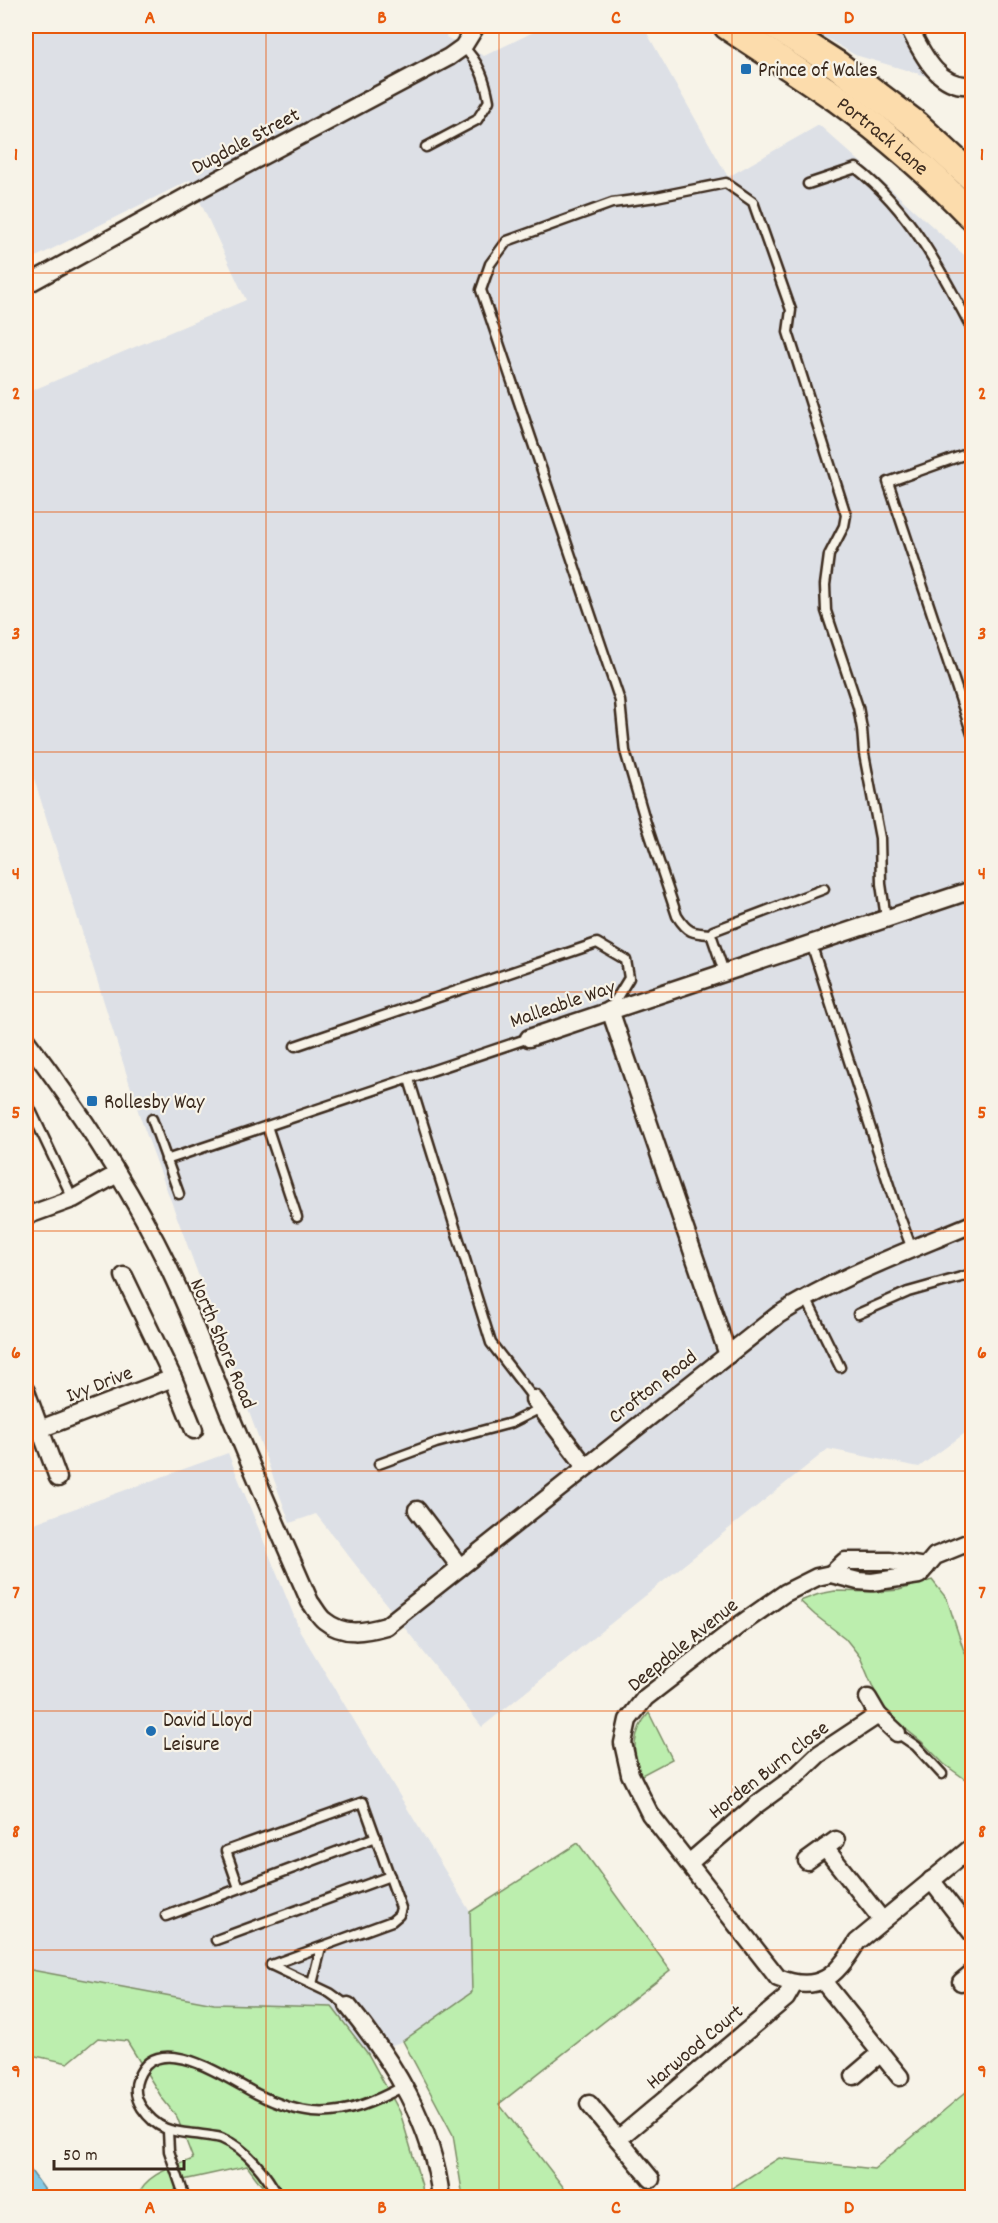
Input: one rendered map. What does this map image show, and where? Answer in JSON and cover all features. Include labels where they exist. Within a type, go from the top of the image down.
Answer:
[{"type":"main road","name":"Portrack Lane","points":[[728,26],[837,99],[892,141],[937,179],[972,216]]},
{"type":"main road","name":"Portrack Lane","points":[[776,26],[837,65],[916,125],[972,177]]},
{"type":"street","name":"Dugdale Street","points":[[26,285],[204,187],[449,57],[463,47],[476,26]]},
{"type":"street","points":[[908,26],[933,68],[949,82],[965,86],[972,85]]},
{"type":"street","name":"Malleable Way","points":[[529,1038],[972,890]]},
{"type":"street","points":[[610,1010],[728,1355]]},
{"type":"street","name":"North Shore Road","points":[[26,1040],[117,1174],[156,1242],[190,1314],[228,1411],[310,1602],[325,1621],[343,1631],[365,1632],[386,1626]]},
{"type":"street","points":[[26,1216],[73,1198],[117,1174]]},
{"type":"street","name":"Crofton Road","points":[[386,1626],[778,1315],[846,1277],[972,1224]]},
{"type":"street","points":[[124,1276],[174,1378],[194,1430]]},
{"type":"street","name":"Ivy Drive","points":[[34,1425],[174,1378]]},
{"type":"street","points":[[26,1391],[34,1425],[58,1478]]},
{"type":"street","points":[[538,1403],[586,1467]]},
{"type":"street","points":[[417,1510],[460,1567]]},
{"type":"street","name":"Deepdale Avenue","points":[[794,1984],[778,1978],[650,1814],[630,1774],[623,1743],[628,1720],[645,1698],[738,1626],[786,1593],[817,1577],[831,1574],[845,1561],[899,1562],[926,1567],[935,1556],[972,1541]]},
{"type":"street","points":[[868,1698],[878,1715],[897,1733]]},
{"type":"street","name":"Horden Burn Close","points":[[689,1863],[756,1805],[797,1775],[819,1754],[878,1715]]},
{"type":"street","points":[[807,1862],[830,1844],[882,1920]]},
{"type":"street","points":[[794,1984],[808,1985],[823,1981],[845,1963],[857,1942],[972,1846]]},
{"type":"street","points":[[931,1880],[972,1933]]},
{"type":"street","points":[[823,1981],[900,2077]]},
{"type":"street","name":"Harwood Court","points":[[618,2139],[786,1998],[794,1984]]},
{"type":"street","points":[[348,2006],[377,2042],[404,2086],[423,2125],[438,2173],[441,2198]]},
{"type":"street","points":[[854,2076],[881,2053]]},
{"type":"street","points":[[589,2104],[651,2179]]},
{"type":"lane","points":[[426,147],[477,120],[489,101],[485,80],[473,57],[463,47]]},
{"type":"lane","points":[[808,184],[856,168],[874,182],[896,206],[933,256],[972,329]]},
{"type":"lane","points":[[824,889],[718,928],[711,934],[692,933],[684,928],[677,916],[646,823],[626,751],[620,701],[481,290],[490,264],[507,242],[612,202],[726,183],[753,202],[791,310],[788,332],[846,515],[844,526],[829,555],[825,585],[826,611],[858,707],[864,754],[880,838],[881,884],[886,918]]},
{"type":"lane","points":[[972,452],[888,482],[972,734]]},
{"type":"lane","points":[[711,934],[724,972]]},
{"type":"lane","points":[[295,1046],[597,943],[626,960],[629,978],[610,1010]]},
{"type":"lane","points":[[811,943],[895,1204],[912,1249]]},
{"type":"lane","name":"Malleable Way","points":[[166,1160],[529,1038]]},
{"type":"lane","points":[[379,1464],[436,1443],[511,1423],[538,1403],[491,1343],[409,1079]]},
{"type":"lane","points":[[26,1100],[73,1198]]},
{"type":"lane","points":[[152,1119],[179,1194]]},
{"type":"lane","points":[[267,1126],[297,1217]]},
{"type":"lane","points":[[858,1314],[908,1292],[972,1274]]},
{"type":"lane","points":[[806,1298],[840,1366]]},
{"type":"lane","points":[[897,1733],[916,1746],[942,1774]]},
{"type":"lane","points":[[239,1888],[226,1851],[363,1802],[401,1908],[399,1915],[392,1921],[271,1965],[330,1993],[348,2006]]},
{"type":"lane","points":[[166,1916],[376,1836]]},
{"type":"lane","points":[[216,1940],[390,1876]]},
{"type":"lane","points":[[312,1984],[321,1948]]},
{"type":"lane","points":[[279,2198],[271,2182],[247,2155],[223,2138],[168,2131],[151,2121],[138,2101],[136,2088],[139,2076],[148,2063],[166,2055],[188,2060],[284,2106],[314,2112],[345,2110],[374,2102],[404,2086]]},
{"type":"lane","points":[[168,2131],[169,2151],[185,2198]]},
{"type":"shaded area","points":[[26,26],[450,26],[446,37],[484,56],[546,26],[643,26],[728,177],[819,125],[972,262],[972,1428],[919,1467],[828,1449],[482,1727],[316,1514],[290,1523],[140,1117],[26,753],[26,393],[246,300],[190,180],[28,261],[26,256]]},
{"type":"shaded area","points":[[806,26],[912,26],[947,82],[855,55]]},
{"type":"shaded area","points":[[228,1453],[300,1631],[470,1912],[472,1992],[403,2041],[368,2054],[331,2007],[214,2004],[26,1970],[26,1526]]},
{"type":"green space","points":[[932,1580],[947,1599],[972,1668],[972,1784],[944,1764],[922,1742],[893,1719],[880,1704],[860,1657],[853,1648],[845,1638],[800,1601],[835,1591],[899,1590]]},
{"type":"green space","points":[[649,1713],[672,1759],[640,1776],[635,1760],[635,1743],[640,1727]]},
{"type":"green space","points":[[578,1843],[670,1970],[499,2104],[571,2197],[463,2197],[453,2135],[403,2041],[472,1992],[470,1912]]},
{"type":"green space","points":[[26,1969],[214,2004],[332,2007],[368,2054],[400,2112],[422,2186],[423,2197],[367,2197],[365,2192],[337,2197],[268,2197],[247,2166],[179,2181],[172,2197],[137,2197],[146,2182],[153,2177],[193,2159],[177,2117],[162,2098],[127,2041],[98,2038],[68,2063],[26,2054]]},
{"type":"green space","points":[[972,2087],[972,2197],[718,2197],[779,2158],[874,2169]]},
{"type":"water","points":[[26,2164],[50,2197],[26,2197]]},
{"type":"place","name":"Prince of Wales","points":[[746,69]]},
{"type":"place","name":"Rollesby Way","points":[[92,1101]]},
{"type":"place","name":"David Lloyd Leisure","points":[[151,1731]]}]
